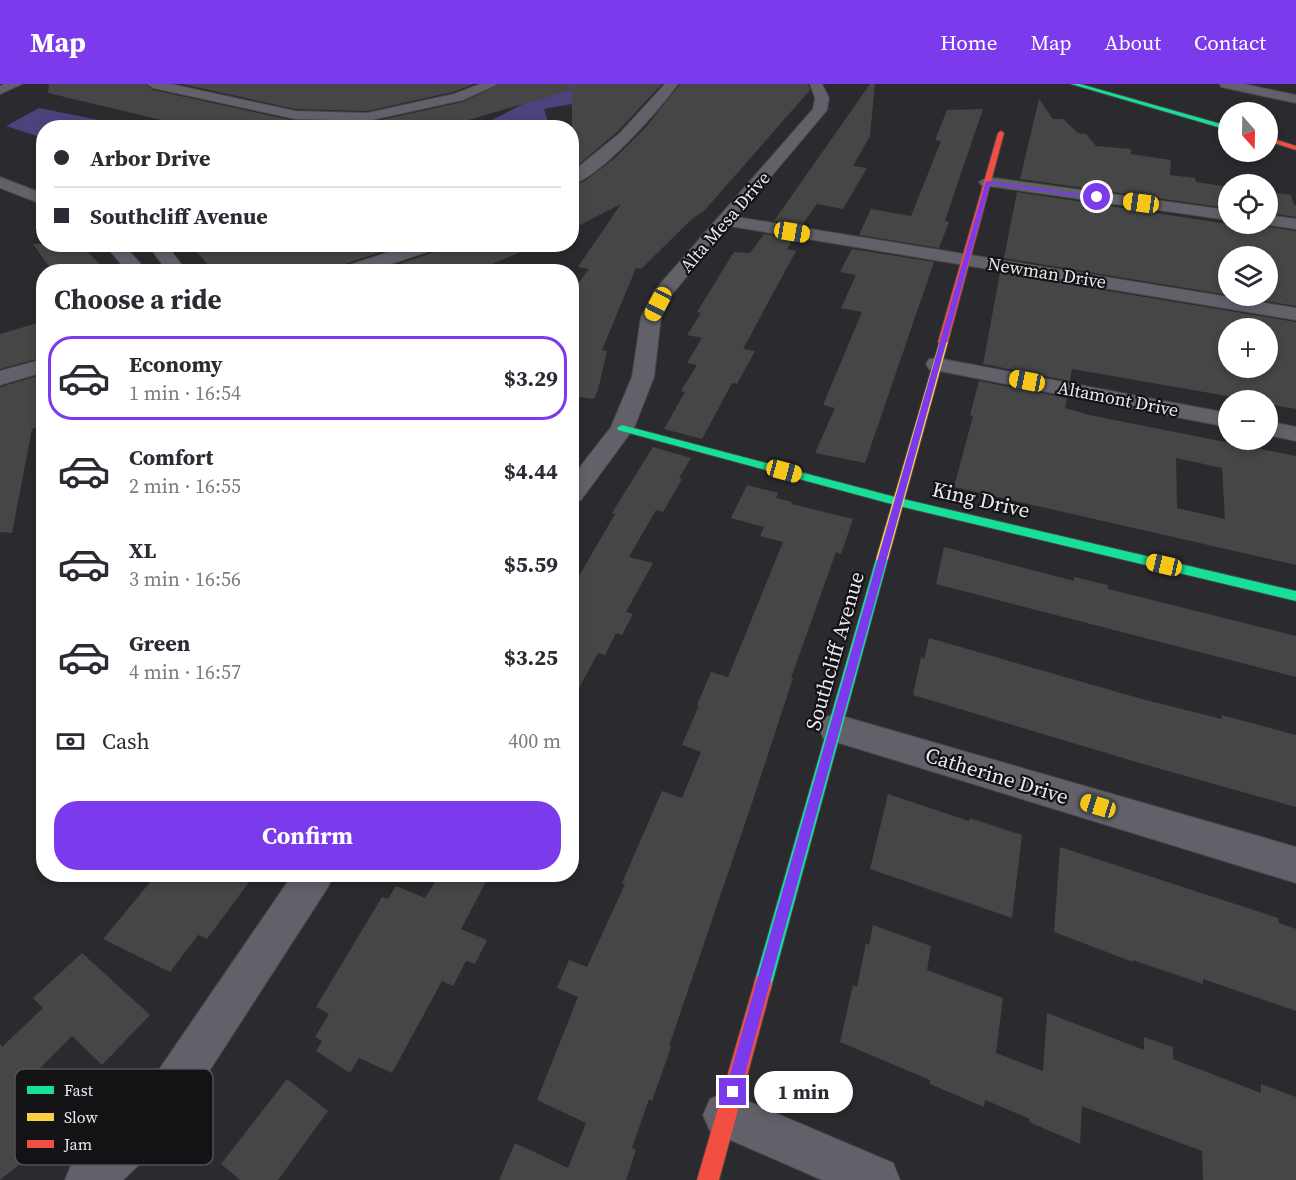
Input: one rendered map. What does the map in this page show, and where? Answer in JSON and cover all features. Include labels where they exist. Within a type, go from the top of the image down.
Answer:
[{"type":"street","points":[[0,90],[16,84]]},
{"type":"street","points":[[153,84],[295,115],[367,117],[458,97],[492,84]]},
{"type":"street","points":[[579,174],[611,149],[643,119],[672,84]]},
{"type":"street","name":"Alta Mesa Drive","points":[[579,485],[622,428],[643,377],[651,317],[664,291],[727,221],[820,110],[822,98],[816,84]]},
{"type":"street","points":[[1074,84],[1218,125]]},
{"type":"street","points":[[1110,84],[1218,114]]},
{"type":"street","points":[[1226,84],[1296,99]]},
{"type":"street","points":[[432,87],[458,97]]},
{"type":"street","points":[[1278,131],[1296,136]]},
{"type":"street","name":"Southcliff Avenue","points":[[708,1180],[1001,134]]},
{"type":"street","points":[[1278,143],[1296,148]]},
{"type":"street","points":[[0,182],[36,197]]},
{"type":"street","points":[[987,182],[1218,214]]},
{"type":"street","name":"Newman Drive","points":[[727,221],[1296,314]]},
{"type":"street","points":[[1278,221],[1296,224]]},
{"type":"street","points":[[120,252],[132,264]]},
{"type":"street","points":[[162,252],[172,264]]},
{"type":"street","points":[[372,264],[408,252]]},
{"type":"street","name":"Altamont Drive","points":[[937,364],[1218,418]]},
{"type":"street","points":[[0,378],[36,367]]},
{"type":"street","name":"King Drive","points":[[622,428],[899,502],[1296,596]]},
{"type":"street","points":[[1278,430],[1296,434]]},
{"type":"street","name":"Catherine Drive","points":[[835,728],[1296,865]]},
{"type":"street","points":[[185,1069],[310,882]]},
{"type":"street","points":[[726,1115],[876,1180]]},
{"type":"street","points":[[89,1180],[105,1165]]},
{"type":"shaded area","points":[[562,84],[598,84],[583,102],[544,109],[548,120],[492,120]]},
{"type":"shaded area","points":[[39,108],[99,120],[36,120],[36,136],[6,126]]},
{"type":"building","points":[[49,84],[145,84],[153,90],[290,120],[161,120],[48,93]]},
{"type":"building","points":[[182,84],[474,84],[453,92],[367,111],[295,109]]},
{"type":"building","points":[[500,84],[570,84],[571,90],[468,120],[381,120],[463,102]]},
{"type":"building","points":[[572,84],[662,84],[618,131],[579,164],[579,120],[572,120]]},
{"type":"building","points":[[680,84],[808,84],[810,90],[704,211],[693,218],[641,269],[636,268],[602,350],[607,351],[598,390],[594,399],[579,397],[579,282],[589,269],[579,266],[621,204],[579,225],[579,183],[615,158],[646,127]]},
{"type":"building","points":[[870,84],[875,84],[870,136],[853,166],[867,168],[843,209],[817,204],[802,225],[774,221]]},
{"type":"building","points":[[1039,99],[1053,119],[1063,119],[1078,133],[1086,134],[1096,146],[1131,149],[1131,154],[1171,160],[1170,175],[1195,178],[1196,182],[1218,185],[1218,207],[1020,179]]},
{"type":"building","points":[[983,109],[945,221],[949,222],[939,248],[859,235],[871,209],[911,216],[941,141],[935,140],[947,110]]},
{"type":"building","points":[[1017,192],[1218,222],[1218,234],[1278,234],[1278,228],[1296,231],[1296,306],[1278,303],[1278,246],[1218,246],[1218,293],[1004,258]]},
{"type":"building","points":[[1278,193],[1291,195],[1296,205],[1296,217],[1278,214]]},
{"type":"building","points":[[764,234],[793,239],[787,249],[796,251],[743,349],[755,351],[737,384],[732,383],[702,439],[664,429],[685,392],[681,391],[697,365],[687,363],[702,338],[687,335],[701,313],[697,312],[734,252],[750,253]]},
{"type":"building","points":[[852,249],[934,262],[865,463],[815,453],[835,408],[823,405],[862,312],[841,308],[856,275],[840,272]]},
{"type":"building","points":[[39,252],[87,252],[100,264],[47,264]]},
{"type":"building","points":[[197,252],[380,252],[345,264],[207,264]]},
{"type":"building","points":[[434,252],[520,252],[492,264],[399,264]]},
{"type":"building","points":[[1000,273],[1272,318],[1218,318],[1218,378],[1278,378],[1278,319],[1296,322],[1296,409],[1278,406],[1278,390],[1218,390],[1218,394],[1072,369],[1070,381],[983,364]]},
{"type":"building","points":[[36,323],[36,359],[0,369],[0,334]]},
{"type":"building","points":[[36,376],[36,428],[32,429],[12,533],[0,532],[0,387]]},
{"type":"building","points":[[979,381],[1067,398],[1065,408],[1089,415],[1218,441],[1218,450],[1266,450],[1296,456],[1296,565],[954,487],[973,416],[970,415]],"holes":[[[1176,458],[1222,468],[1225,519],[1177,508]]]},
{"type":"building","points":[[653,447],[691,458],[663,512],[656,510],[629,557],[653,563],[626,612],[633,614],[622,635],[616,633],[605,655],[598,653],[579,688],[579,576],[615,514],[612,513]]},
{"type":"building","points":[[747,485],[778,493],[776,498],[792,502],[791,504],[853,519],[841,554],[836,552],[791,678],[793,678],[753,800],[669,1046],[671,1047],[632,1148],[636,1150],[626,1180],[499,1180],[515,1143],[568,1168],[586,1123],[537,1100],[578,997],[557,988],[569,960],[587,967],[625,884],[622,883],[662,791],[682,798],[701,752],[682,745],[699,705],[697,705],[711,672],[728,677],[783,542],[760,536],[764,527],[731,518]]},
{"type":"building","points":[[944,547],[1074,581],[1074,577],[1108,585],[1108,589],[1296,636],[1296,677],[936,584]]},
{"type":"building","points":[[929,638],[1142,699],[1222,719],[1221,715],[1296,735],[1296,807],[913,695],[921,657],[924,659]]},
{"type":"building","points":[[888,794],[969,821],[970,818],[1022,835],[1012,918],[870,869]]},
{"type":"building","points":[[1060,847],[1278,918],[1279,923],[1296,929],[1296,1011],[1203,979],[1203,984],[1133,960],[1133,962],[1054,932]]},
{"type":"building","points":[[150,882],[249,882],[207,939],[198,935],[170,972],[103,939]]},
{"type":"building","points":[[435,882],[486,882],[461,929],[487,940],[475,964],[466,961],[453,986],[442,981],[392,1073],[359,1058],[350,1073],[316,1051],[322,1041],[315,1037],[329,1014],[316,1007],[382,897],[388,899],[396,886],[425,898]]},
{"type":"building","points":[[873,925],[931,946],[927,970],[1003,998],[996,1053],[1043,1071],[1047,1013],[1144,1050],[1144,1037],[1173,1047],[1173,1059],[1261,1093],[1261,1084],[1296,1097],[1296,1180],[1203,1180],[1202,1151],[1082,1106],[1080,1144],[985,1100],[984,1107],[930,1084],[930,1080],[840,1042],[853,985],[857,987],[866,943],[869,945]]},
{"type":"building","points":[[82,953],[150,1015],[102,1065],[72,1036],[39,1069],[15,1069],[15,1165],[19,1165],[0,1180],[0,1043],[2,1047],[43,1008],[33,998]]},
{"type":"building","points":[[287,1079],[328,1111],[278,1180],[240,1180],[221,1164]]},
{"type":"traffic: fast","points":[[1074,84],[1218,125]]},
{"type":"traffic: fast","points":[[622,428],[899,502],[1296,596]]},
{"type":"traffic: fast","points":[[763,984],[882,559]]},
{"type":"traffic: slow","points":[[882,559],[943,342]]},
{"type":"traffic: jam","points":[[943,342],[1001,133]]},
{"type":"traffic: jam","points":[[1278,142],[1296,148]]},
{"type":"traffic: jam","points":[[708,1180],[763,984]]},
{"type":"route","points":[[733,1092],[987,182],[1097,197]]}]
